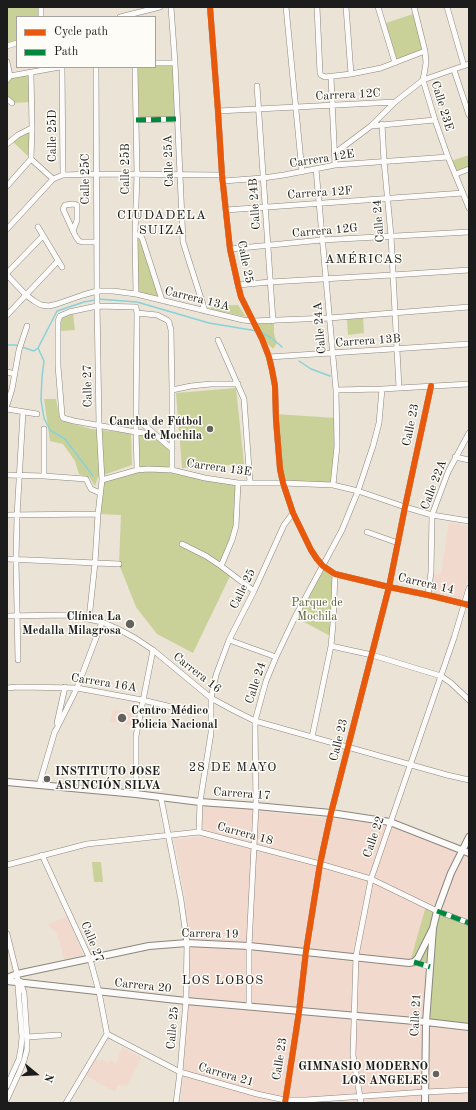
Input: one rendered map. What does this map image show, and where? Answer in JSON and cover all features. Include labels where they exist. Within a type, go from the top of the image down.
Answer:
[{"type":"main road","name":"Carrera 17","points":[[7,782],[136,794],[200,802],[331,813],[390,822],[466,851]]},
{"type":"main road","name":"Calle 21","points":[[425,1103],[426,1022],[433,928],[437,911],[452,873],[466,851],[469,837]]},
{"type":"main road","name":"Calle 21","points":[[414,962],[418,958],[433,928]]},
{"type":"main road","name":"Carrera 19","points":[[7,978],[17,974],[149,946],[187,943],[249,946],[356,956],[409,963],[414,962]]},
{"type":"main road","name":"Carrera 20","points":[[7,981],[186,1001],[469,1027]]},
{"type":"street","points":[[124,16],[160,7]]},
{"type":"street","name":"Calle 25A","points":[[170,7],[175,63],[183,242],[205,311]]},
{"type":"street","name":"Calle 25","points":[[199,832],[200,802],[211,733],[210,698],[216,675],[229,640],[254,591],[284,526],[294,513],[283,483],[280,469],[275,386],[269,357],[241,297],[230,249],[222,178],[210,7]]},
{"type":"street","points":[[286,7],[302,172]]},
{"type":"street","points":[[316,7],[320,73],[325,78],[381,68],[425,51]]},
{"type":"street","points":[[346,7],[351,74]]},
{"type":"street","points":[[378,7],[395,63]]},
{"type":"street","name":"Calle 23E","points":[[414,7],[425,51],[426,63],[423,80],[448,157],[469,208]]},
{"type":"street","points":[[447,7],[466,65]]},
{"type":"street","points":[[7,62],[8,78],[56,68]]},
{"type":"street","points":[[156,63],[175,63]]},
{"type":"street","name":"Carrera 12C","points":[[218,111],[395,102],[423,80],[466,65]]},
{"type":"street","name":"Calle 25D","points":[[7,229],[53,179],[63,175],[61,68]]},
{"type":"street","name":"Calle 25C","points":[[96,68],[97,293]]},
{"type":"street","name":"Calle 25B","points":[[135,68],[137,174],[135,235],[136,294]]},
{"type":"street","points":[[454,70],[469,114]]},
{"type":"street","name":"Calle 25D","points":[[31,73],[31,159]]},
{"type":"street","points":[[331,77],[335,164]]},
{"type":"street","name":"Calle 24B","points":[[257,86],[273,321]]},
{"type":"street","points":[[7,99],[10,104]]},
{"type":"street","points":[[335,153],[371,126],[395,102]]},
{"type":"street","points":[[136,120],[177,119]]},
{"type":"street","points":[[371,126],[435,120]]},
{"type":"street","name":"Calle 24","points":[[382,124],[391,236],[399,388]]},
{"type":"street","points":[[7,144],[18,135],[32,128]]},
{"type":"street","name":"Carrera 12E","points":[[63,175],[137,174],[222,178],[263,178],[302,172],[335,164],[448,157]]},
{"type":"street","points":[[7,186],[31,159],[53,179]]},
{"type":"street","name":"Calle 24A","points":[[316,169],[336,390],[337,446],[333,485]]},
{"type":"street","points":[[456,174],[469,169]]},
{"type":"street","name":"Carrera 12F","points":[[226,210],[463,193]]},
{"type":"street","points":[[73,232],[77,220],[77,205],[65,205],[63,209],[73,232],[79,241],[97,242]]},
{"type":"street","points":[[38,227],[62,267]]},
{"type":"street","name":"Carrera 12G","points":[[230,249],[322,240],[469,232]]},
{"type":"street","points":[[135,235],[139,235],[142,238],[162,300]]},
{"type":"street","points":[[7,274],[43,236]]},
{"type":"street","points":[[7,315],[58,261]]},
{"type":"street","points":[[238,285],[469,270]]},
{"type":"street","name":"Carrera 13A","points":[[7,274],[26,295],[40,305],[49,306],[83,295],[113,291],[136,294],[243,320],[253,321],[329,318],[469,307]]},
{"type":"street","name":"Calle 27","points":[[97,293],[99,425],[102,480]]},
{"type":"street","points":[[137,470],[136,432],[136,307],[97,303],[60,316],[58,318],[58,366],[62,417],[70,420],[136,432],[154,434]]},
{"type":"street","points":[[136,313],[157,315],[169,322],[171,330],[172,470]]},
{"type":"street","points":[[7,405],[15,374],[19,350],[27,326]]},
{"type":"street","points":[[218,340],[244,399],[250,483]]},
{"type":"street","name":"Carrera 13B","points":[[269,357],[397,350],[469,344]]},
{"type":"street","points":[[7,372],[15,374]]},
{"type":"street","points":[[172,390],[211,384],[238,384]]},
{"type":"street","points":[[336,390],[469,384]]},
{"type":"street","name":"Calle 23","points":[[285,1102],[320,864],[331,813],[389,587],[431,386]]},
{"type":"street","name":"Calle 24","points":[[249,1006],[249,946],[256,806],[255,721],[266,681],[276,657],[295,617],[342,530],[358,491],[379,423],[382,389]]},
{"type":"street","points":[[7,409],[36,414]]},
{"type":"street","points":[[18,660],[16,560],[17,516],[24,412]]},
{"type":"street","points":[[136,418],[172,449]]},
{"type":"street","points":[[44,429],[44,476]]},
{"type":"street","name":"Calle 22A","points":[[428,595],[431,572],[432,515],[439,494],[455,457],[469,433]]},
{"type":"street","points":[[455,457],[469,460]]},
{"type":"street","name":"Carrera 13E","points":[[102,480],[137,470],[148,469],[172,470],[205,478],[238,483],[333,485],[358,491],[432,515],[469,521]]},
{"type":"street","points":[[7,475],[86,479],[91,489],[100,493]]},
{"type":"street","points":[[89,619],[102,480]]},
{"type":"street","points":[[220,566],[232,540],[236,526],[238,511],[238,483]]},
{"type":"street","name":"Carrera 14","points":[[294,513],[311,550],[323,566],[335,574],[467,605]]},
{"type":"street","points":[[7,515],[98,514]]},
{"type":"street","points":[[367,532],[398,543]]},
{"type":"street","points":[[182,544],[200,553],[220,566],[254,591]]},
{"type":"street","points":[[7,560],[119,564]]},
{"type":"street","points":[[312,737],[330,646],[333,624],[335,574]]},
{"type":"street","name":"Calle 22","points":[[361,1103],[353,1055],[356,956],[370,879],[467,605],[469,588]]},
{"type":"street","name":"Carrera 16","points":[[7,616],[65,615],[102,622],[135,638],[153,650],[210,698],[255,721],[410,765],[469,780]]},
{"type":"street","points":[[54,734],[77,688],[102,622]]},
{"type":"street","points":[[229,640],[276,657]]},
{"type":"street","points":[[330,646],[372,655],[441,676],[469,700]]},
{"type":"street","points":[[136,794],[136,736],[153,650]]},
{"type":"street","points":[[39,785],[54,734],[65,687]]},
{"type":"street","name":"Carrera 16A","points":[[7,688],[77,688],[172,707]]},
{"type":"street","points":[[161,798],[168,836]]},
{"type":"street","name":"Carrera 18","points":[[7,865],[87,844],[199,832],[320,864],[370,879],[437,911],[469,923]]},
{"type":"street","name":"Calle 25","points":[[168,836],[181,900],[187,943],[186,1001],[176,1103]]},
{"type":"street","name":"Calle 27","points":[[42,855],[90,959],[99,992],[107,1034]]},
{"type":"street","points":[[7,934],[19,983],[21,1026],[21,1048],[19,1059],[7,1086]]},
{"type":"street","points":[[414,962],[430,967]]},
{"type":"street","points":[[7,1099],[24,1061],[27,1049],[24,993],[19,983]]},
{"type":"street","points":[[66,1103],[107,1034]]},
{"type":"street","name":"Carrera 21","points":[[107,1034],[180,1072],[285,1102],[469,1090]]},
{"type":"street","points":[[27,1037],[59,1035]]},
{"type":"shaded area","points":[[449,522],[469,526],[469,571],[462,600],[432,592],[433,574],[441,574]]},
{"type":"shaded area","name":"Centro Médico Policia Nacional","points":[[113,709],[134,714],[131,725],[110,722]]},
{"type":"shaded area","points":[[203,804],[385,824],[469,857],[469,1103],[181,1103],[188,1002],[189,943],[185,896],[174,839],[201,837]]},
{"type":"shaded area","points":[[68,916],[83,955],[64,959],[57,934],[48,924]]},
{"type":"shaded area","points":[[122,1047],[141,1058],[127,1086],[118,1085],[115,1092],[85,1075],[94,1059],[100,1062],[102,1059],[107,1063],[111,1060],[116,1064]]},
{"type":"green space","points":[[7,7],[41,7],[41,16],[16,16],[16,43],[7,46]]},
{"type":"green space","points":[[416,13],[425,51],[395,63],[386,23]]},
{"type":"green space","points":[[156,63],[175,63],[177,119],[136,120],[135,68],[156,68]]},
{"type":"green space","points":[[31,73],[31,102],[12,103],[7,99],[7,80],[10,76]]},
{"type":"green space","points":[[32,128],[31,159],[11,140]]},
{"type":"green space","points":[[469,155],[469,169],[456,174],[451,161]]},
{"type":"green space","points":[[136,239],[141,239],[162,300],[136,294]]},
{"type":"green space","points":[[238,305],[246,317],[211,309],[210,306]]},
{"type":"green space","points":[[73,313],[75,330],[60,331],[62,318]]},
{"type":"green space","points":[[363,317],[364,333],[348,335],[347,318]]},
{"type":"green space","points":[[258,324],[274,324],[274,334],[277,343],[273,349],[265,341]]},
{"type":"green space","name":"Cancha de Fútbol de Mochila","points":[[236,388],[244,464],[182,468],[176,393]]},
{"type":"green space","points":[[44,399],[56,399],[60,420],[91,429],[131,433],[132,465],[98,477],[95,486],[90,478],[79,474],[75,461],[63,444],[50,441]]},
{"type":"green space","points":[[276,414],[336,418],[333,485],[283,483]]},
{"type":"green space","points":[[136,432],[154,434],[172,449],[172,470],[238,483],[236,526],[221,566],[231,574],[193,653],[157,634],[136,607],[119,564],[121,515],[98,514],[102,480],[137,468]]},
{"type":"green space","name":"Parque de Mochila","points":[[323,566],[335,574],[332,637],[295,617]]},
{"type":"green space","points":[[92,862],[101,862],[103,882],[94,882]]},
{"type":"green space","points":[[426,906],[469,923],[469,1027],[426,1022],[430,967],[410,962]]},
{"type":"waterway","points":[[98,299],[137,302],[209,323],[257,331]]},
{"type":"waterway","points":[[22,347],[34,351],[38,348],[57,311],[95,300]]},
{"type":"waterway","points":[[260,332],[273,339],[282,347]]},
{"type":"waterway","points":[[7,345],[18,346]]},
{"type":"waterway","points":[[38,348],[44,361],[41,400],[44,418],[50,430],[65,439],[93,476]]},
{"type":"waterway","points":[[299,361],[311,369],[330,376]]},
{"type":"marked path","points":[[136,120],[177,119]]},
{"type":"marked path","points":[[437,911],[469,923]]},
{"type":"marked path","points":[[414,962],[430,967]]},
{"type":"cycle path","points":[[210,7],[222,175],[230,249],[241,297],[262,339],[269,357],[275,386],[280,469],[293,513],[317,559],[323,566],[335,574],[469,605]]},
{"type":"cycle path","points":[[285,1103],[299,1012],[306,951],[320,864],[331,813],[389,587],[431,386]]},
{"type":"place","name":"Cancha de Fútbol de Mochila","points":[[210,429]]},
{"type":"place","name":"Clínica La Medalla Milagrosa","points":[[130,624]]},
{"type":"place","name":"Centro Médico Policia Nacional","points":[[122,718]]},
{"type":"place","name":"INSTITUTO JOSE ASUNCIÓN SILVA","points":[[47,779]]},
{"type":"place","name":"GIMNASIO MODERNO LOS ANGELES","points":[[436,1074]]},
{"type":"district","name":"CIUDADELA SUIZA","points":[[162,224]]},
{"type":"district","name":"AMÉRICAS","points":[[364,260]]},
{"type":"district","name":"28 DE MAYO","points":[[233,768]]},
{"type":"district","name":"LOS LOBOS","points":[[223,981]]}]
